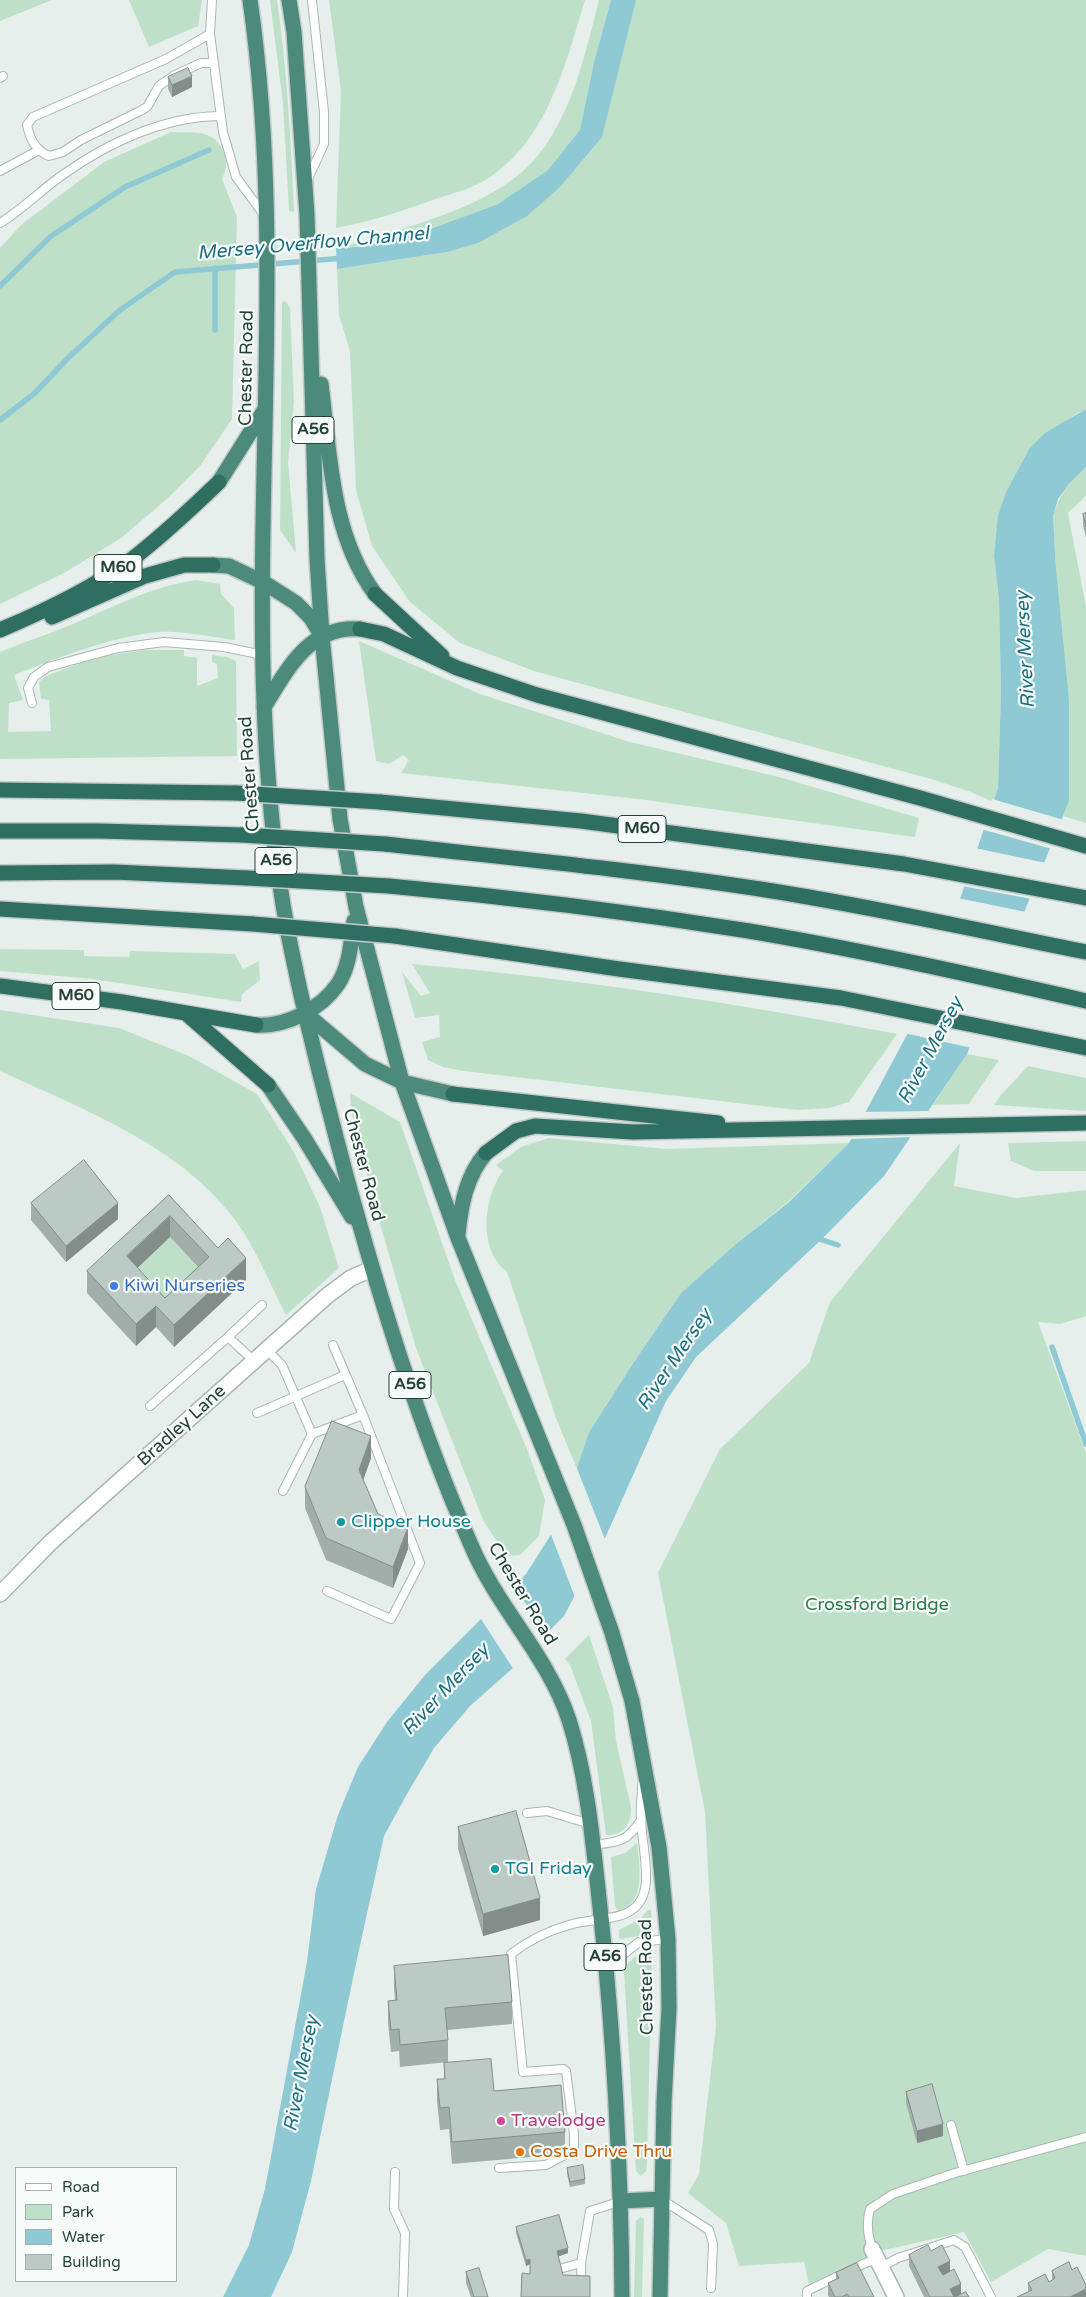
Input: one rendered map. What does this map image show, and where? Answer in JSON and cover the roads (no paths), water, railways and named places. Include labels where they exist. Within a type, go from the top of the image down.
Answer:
[{"type":"highway","name":"Chester Road","points":[[250,0],[261,110],[266,219],[267,304],[262,582],[263,654],[266,758],[275,852],[305,1013],[362,1234],[416,1402],[466,1534],[495,1593],[553,1682],[568,1717],[580,1762],[593,1845],[606,1968],[622,2201],[622,2297]]},
{"type":"highway","name":"Chester Road","points":[[289,0],[294,32],[307,215],[317,559],[322,636],[340,819],[356,907],[402,1082],[458,1238],[574,1525],[612,1633],[632,1701],[659,1846],[668,1939],[669,2008],[661,2200],[660,2297]]},
{"type":"highway","points":[[310,300],[340,521],[351,552],[375,594],[412,630],[457,668]]},
{"type":"highway","name":"M60","points":[[0,630],[74,595],[129,561],[177,523],[219,482],[266,408]]},
{"type":"highway","name":"M60","points":[[0,638],[145,576],[184,565],[229,566],[262,582]]},
{"type":"highway","name":"A56","points":[[262,582],[296,603],[311,618],[322,636]]},
{"type":"highway","points":[[264,707],[292,662],[304,647],[336,630],[360,629],[384,634],[457,668],[536,695],[920,798],[1086,846]]},
{"type":"highway","name":"M60","points":[[0,790],[236,793],[380,802],[581,821],[904,864],[1086,898]]},
{"type":"highway","points":[[0,831],[242,834],[385,844],[639,872],[761,890],[882,911],[1086,952]]},
{"type":"highway","points":[[0,873],[114,872],[248,878],[389,886],[508,897],[629,913],[863,952],[1085,1000]]},
{"type":"highway","name":"A56","points":[[305,1013],[338,984],[346,965],[351,944],[356,907]]},
{"type":"highway","points":[[0,909],[253,924],[394,936],[619,969],[841,998],[1086,1048]]},
{"type":"highway","name":"M60","points":[[0,986],[122,1002],[188,1015],[266,1026],[290,1022],[305,1013]]},
{"type":"highway","points":[[305,1013],[365,1064],[402,1082],[453,1094],[767,1128]]},
{"type":"highway","points":[[188,1015],[268,1085],[304,1138],[362,1234]]},
{"type":"highway","points":[[458,1238],[461,1205],[469,1179],[486,1153],[516,1131],[535,1126],[633,1132],[1086,1123]]},
{"type":"highway","points":[[622,2201],[661,2200]]},
{"type":"street","name":"Bradley Lane","points":[[0,1594],[51,1542],[328,1295],[351,1278],[372,1269]]},
{"type":"street","points":[[875,2253],[896,2297]]},
{"type":"lane","points":[[212,0],[210,34],[219,116],[236,177],[266,219]]},
{"type":"lane","points":[[305,186],[324,144],[324,112],[312,0]]},
{"type":"lane","points":[[210,34],[166,59],[32,117],[27,125],[30,138],[39,150],[48,156],[63,152],[81,140],[147,107],[158,86],[173,76],[200,63],[213,63]]},
{"type":"lane","points":[[0,222],[64,174],[110,146],[183,118],[219,116]]},
{"type":"lane","points":[[0,171],[39,150]]},
{"type":"lane","points":[[32,702],[28,688],[34,677],[48,667],[118,648],[164,642],[224,647],[263,654]]},
{"type":"lane","points":[[150,1406],[262,1305]]},
{"type":"lane","points":[[228,1337],[254,1361]]},
{"type":"lane","points":[[327,1591],[390,1619],[420,1563],[363,1415],[333,1345]]},
{"type":"lane","points":[[267,1350],[282,1365],[312,1434]]},
{"type":"lane","points":[[257,1413],[345,1375]]},
{"type":"lane","points":[[283,1491],[312,1434],[363,1415]]},
{"type":"lane","points":[[499,2168],[546,2165],[574,2150],[571,2104],[566,2072],[563,2069],[523,2072],[511,1954],[532,1938],[570,1924],[601,1921],[635,1910],[642,1899],[646,1881],[641,1820],[643,1761]]},
{"type":"lane","points":[[527,1813],[547,1811],[590,1824]]},
{"type":"lane","points":[[593,1845],[613,1843],[631,1836],[641,1820]]},
{"type":"lane","points":[[606,1968],[639,1942],[668,1939]]},
{"type":"lane","points":[[951,2125],[964,2171]]},
{"type":"lane","points":[[875,2253],[867,2220],[870,2209],[893,2194],[964,2171],[1086,2137]]},
{"type":"lane","points":[[395,2172],[394,2209],[405,2233],[403,2297]]},
{"type":"lane","points":[[661,2200],[709,2230],[713,2244],[711,2288]]},
{"type":"lane","points":[[582,2297],[582,2263],[590,2211],[622,2201]]},
{"type":"lane","points":[[807,2297],[808,2291],[817,2285],[875,2253],[898,2258],[954,2240],[966,2247],[990,2297]]},
{"type":"lane","points":[[540,2275],[582,2263]]},
{"type":"water","points":[[611,0],[636,0],[602,137],[559,188],[527,216],[478,243],[447,252],[337,269],[336,248],[359,247],[433,228],[498,204],[548,170],[580,130],[594,62]]},
{"type":"water","name":"River Mersey","points":[[1086,409],[1086,467],[1069,484],[1058,499],[1053,516],[1056,569],[1069,700],[1069,801],[967,1054],[884,1176],[822,1239],[696,1357],[666,1401],[606,1536],[564,1616],[514,1667],[470,1706],[434,1748],[384,1836],[311,2181],[292,2252],[271,2297],[223,2297],[249,2245],[265,2189],[307,1962],[316,1889],[338,1815],[358,1767],[387,1722],[425,1675],[526,1574],[559,1522],[589,1432],[681,1293],[736,1244],[788,1203],[849,1143],[925,1001],[998,788],[1001,692],[999,600],[994,556],[998,516],[1006,492],[1029,449],[1045,433]]},
{"type":"waterway","points":[[0,286],[50,237],[125,187],[209,150]]},
{"type":"waterway","name":"Mersey Overflow Channel","points":[[0,420],[35,393],[67,359],[120,310],[175,272],[344,258]]},
{"type":"waterway","points":[[215,268],[215,330]]},
{"type":"waterway","points":[[816,1238],[838,1245]]},
{"type":"waterway","points":[[1052,1347],[1086,1444]]},
{"type":"place","name":"Kiwi Nurseries","points":[[114,1286]]},
{"type":"place","name":"Clipper House","points":[[341,1522]]},
{"type":"place","name":"TGI Friday","points":[[495,1869]]},
{"type":"place","name":"Travelodge","points":[[501,2121]]},
{"type":"place","name":"Costa Drive Thru","points":[[520,2152]]},
{"type":"park label","name":"Crossford Bridge","points":[[877,1605]]}]
